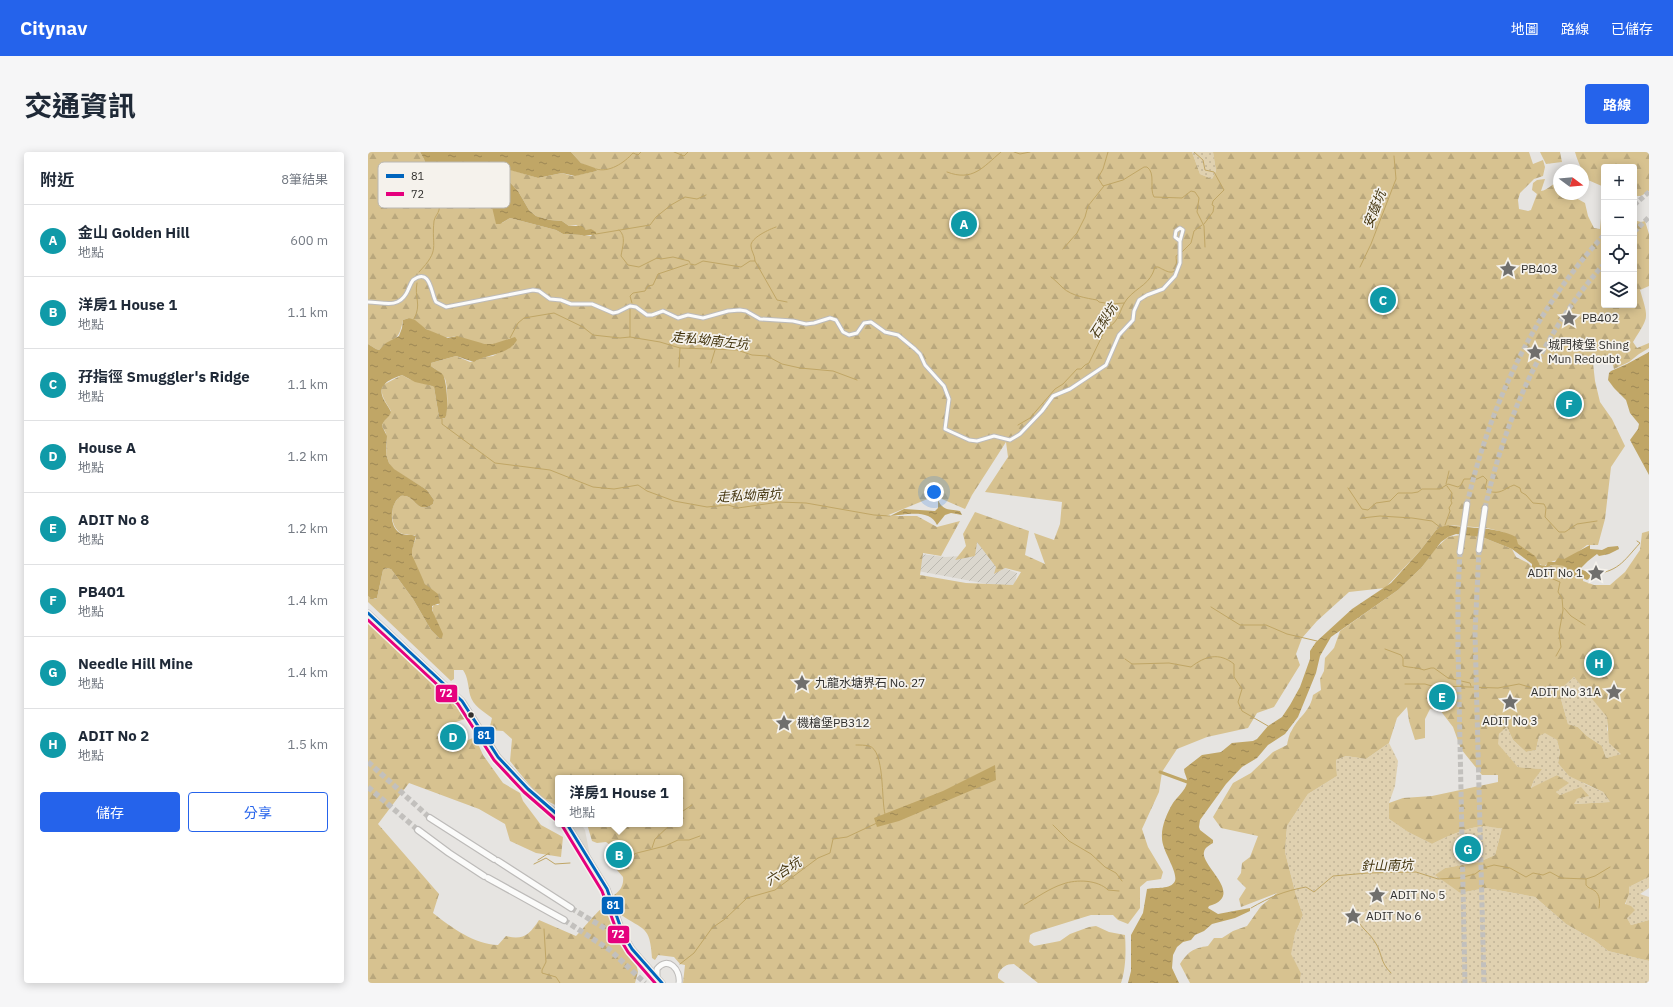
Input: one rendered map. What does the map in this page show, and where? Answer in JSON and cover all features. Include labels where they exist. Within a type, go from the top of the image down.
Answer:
[{"type":"highway","points":[[430,818],[571,908]]},
{"type":"highway","points":[[418,830],[449,853],[486,877],[564,920]]},
{"type":"main road","points":[[1460,552],[1467,504]]},
{"type":"main road","points":[[1479,550],[1485,508]]},
{"type":"main road","points":[[368,613],[462,701],[498,757],[528,789],[555,812]]},
{"type":"main road","points":[[568,827],[607,889],[623,934],[632,949],[662,983]]},
{"type":"main road","points":[[657,983],[657,969],[668,963],[677,969],[680,977],[679,983]]},
{"type":"street","points":[[368,302],[389,304],[398,302],[405,295],[412,281],[420,277],[426,278],[429,281],[436,302],[446,307],[530,290],[539,291],[550,299],[561,300],[571,304],[592,304],[613,313],[625,307],[632,306],[646,315],[652,315],[663,311],[678,318],[688,316],[701,318],[738,310],[746,311],[760,320],[793,321],[806,324],[831,318],[838,322],[844,333],[849,335],[856,333],[864,323],[872,322],[883,331],[899,335],[915,349],[920,354],[925,365],[944,386],[949,399],[946,430],[969,440],[977,441],[994,436],[1010,440],[1020,434],[1033,418],[1042,412],[1053,396],[1071,388],[1106,365],[1120,334],[1133,320],[1134,311],[1139,300],[1147,295],[1163,289],[1175,276],[1181,260],[1180,241]]},
{"type":"shaded area","points":[[1192,152],[1213,152],[1216,171],[1212,179],[1200,174]]},
{"type":"shaded area","points":[[975,539],[997,565],[1017,573],[1014,589],[918,571],[921,554],[945,557],[962,556]]},
{"type":"shaded area","points":[[1574,677],[1608,717],[1607,730],[1622,754],[1606,758],[1602,746],[1587,736],[1578,727],[1568,724],[1561,699],[1562,688]]},
{"type":"shaded area","points":[[1507,727],[1513,740],[1526,752],[1536,750],[1539,736],[1545,732],[1557,740],[1560,752],[1558,763],[1585,784],[1603,792],[1610,802],[1573,804],[1577,799],[1588,796],[1581,788],[1560,795],[1556,792],[1568,783],[1557,775],[1531,789],[1534,780],[1541,769],[1518,767],[1497,744],[1499,734]]},
{"type":"shaded area","points":[[1389,743],[1398,761],[1395,786],[1389,803],[1389,819],[1408,832],[1432,844],[1457,833],[1477,827],[1486,826],[1502,828],[1495,855],[1479,862],[1445,868],[1436,875],[1460,893],[1486,888],[1535,897],[1566,924],[1594,940],[1608,951],[1649,961],[1649,983],[1300,983],[1301,973],[1290,954],[1295,934],[1303,915],[1296,895],[1285,852],[1287,826],[1308,794],[1337,776],[1336,760],[1346,756],[1366,759]]},
{"type":"shaded area","points":[[571,827],[583,827],[585,830],[590,856]]},
{"type":"shaded area","points":[[1649,877],[1649,888],[1640,894],[1649,897],[1649,920],[1631,925],[1625,910],[1629,887]]},
{"type":"green space","points":[[368,152],[420,152],[425,162],[378,162],[378,208],[493,208],[502,223],[510,218],[556,230],[563,234],[592,236],[586,230],[576,225],[569,226],[562,221],[550,220],[536,216],[529,210],[518,191],[510,182],[510,170],[538,178],[562,173],[572,176],[597,171],[581,163],[571,152],[1192,152],[1200,174],[1212,179],[1216,171],[1213,152],[1529,152],[1533,164],[1543,160],[1545,167],[1543,176],[1534,179],[1520,193],[1518,200],[1519,209],[1528,211],[1531,210],[1537,194],[1532,190],[1533,183],[1537,180],[1545,179],[1541,191],[1553,185],[1553,200],[1580,200],[1585,203],[1588,216],[1594,228],[1600,229],[1601,218],[1601,308],[1637,308],[1637,221],[1645,221],[1649,234],[1649,286],[1640,290],[1645,307],[1646,318],[1633,342],[1637,348],[1649,343],[1649,348],[1629,362],[1614,369],[1611,359],[1593,363],[1595,381],[1600,402],[1612,419],[1625,446],[1611,467],[1605,519],[1598,545],[1587,545],[1570,558],[1553,561],[1544,566],[1537,563],[1503,532],[1487,528],[1448,525],[1436,530],[1419,552],[1385,588],[1349,592],[1317,621],[1302,638],[1296,654],[1300,665],[1274,707],[1257,713],[1248,728],[1207,737],[1177,749],[1162,772],[1159,792],[1142,829],[1148,847],[1163,872],[1161,879],[1147,881],[1140,887],[1140,908],[1128,924],[1118,920],[1113,915],[1091,915],[1030,935],[1029,942],[1034,946],[1060,941],[1070,934],[1096,926],[1109,932],[1125,935],[1126,947],[1124,972],[1121,983],[1038,983],[1014,964],[1004,966],[998,974],[998,978],[1005,983],[683,983],[685,965],[680,964],[674,957],[658,955],[655,960],[652,958],[650,940],[647,934],[640,927],[620,914],[614,895],[622,887],[623,877],[611,863],[626,861],[627,857],[606,842],[597,843],[592,841],[588,827],[683,827],[683,775],[555,775],[555,805],[551,803],[531,787],[510,761],[512,739],[503,731],[489,730],[492,718],[479,708],[471,699],[468,682],[463,670],[454,670],[454,679],[451,681],[368,602],[368,596],[375,599],[377,598],[383,570],[386,568],[391,569],[413,599],[431,630],[439,638],[432,608],[434,605],[439,605],[418,571],[412,556],[412,547],[416,538],[415,535],[399,532],[392,518],[395,503],[401,496],[410,498],[423,508],[433,504],[434,500],[427,490],[393,469],[389,463],[386,454],[386,433],[382,426],[391,411],[382,395],[383,385],[402,375],[409,379],[434,387],[439,417],[442,419],[445,418],[447,405],[446,382],[443,375],[431,366],[431,363],[456,356],[470,362],[476,361],[479,358],[493,356],[512,346],[510,338],[497,344],[483,344],[455,336],[444,337],[431,332],[409,318],[403,320],[397,336],[379,350],[368,344]],"holes":[[[1006,442],[1008,457],[985,492],[1062,502],[1060,524],[1054,540],[1034,533],[1045,564],[1025,555],[1029,531],[975,512],[963,534],[966,546],[955,560],[975,556],[977,542],[996,567],[994,574],[1005,568],[1021,572],[1013,585],[966,583],[920,575],[923,553],[941,556],[960,521],[937,527],[917,516],[886,516],[935,496],[965,509],[972,495]]]},
{"type":"green space","points":[[1540,152],[1560,152],[1562,162],[1546,164]]},
{"type":"green space","points":[[1575,152],[1649,152],[1649,191],[1641,196],[1637,196],[1637,164],[1601,164],[1601,186],[1589,180],[1589,164],[1579,164]]},
{"type":"green space","points":[[1649,531],[1649,877],[1629,887],[1629,894],[1625,904],[1631,906],[1635,910],[1627,918],[1631,925],[1649,920],[1649,961],[1608,951],[1594,940],[1566,924],[1535,897],[1486,888],[1460,893],[1435,875],[1445,868],[1479,862],[1495,855],[1502,828],[1483,826],[1477,827],[1457,833],[1432,844],[1408,832],[1389,819],[1389,803],[1403,798],[1432,796],[1498,782],[1498,775],[1482,775],[1461,749],[1453,727],[1440,710],[1430,709],[1425,719],[1425,738],[1415,740],[1409,721],[1407,707],[1397,718],[1389,743],[1366,759],[1346,756],[1336,760],[1337,776],[1308,794],[1287,826],[1285,852],[1296,895],[1303,915],[1295,934],[1291,954],[1301,973],[1300,983],[1190,983],[1180,964],[1186,956],[1195,949],[1208,946],[1214,938],[1222,938],[1233,931],[1247,926],[1261,906],[1277,893],[1241,907],[1239,899],[1246,888],[1237,879],[1241,873],[1242,863],[1250,857],[1258,836],[1221,828],[1213,817],[1233,783],[1251,773],[1273,752],[1287,745],[1291,732],[1307,710],[1312,701],[1313,695],[1321,690],[1320,679],[1324,671],[1325,658],[1334,648],[1340,631],[1398,590],[1422,567],[1436,548],[1448,537],[1467,534],[1482,537],[1512,549],[1516,557],[1528,563],[1536,571],[1546,569],[1554,564],[1564,563],[1574,577],[1583,578],[1583,581],[1594,585],[1610,585],[1625,572],[1640,550],[1642,533]],"holes":[[[1574,677],[1607,717],[1609,743],[1621,754],[1606,758],[1602,746],[1587,736],[1578,727],[1568,724],[1561,699],[1562,688]],[[1507,727],[1513,740],[1526,752],[1536,750],[1539,736],[1545,733],[1557,740],[1560,752],[1558,763],[1569,776],[1603,792],[1610,802],[1574,804],[1577,799],[1589,796],[1581,787],[1560,795],[1556,792],[1569,783],[1557,775],[1531,788],[1534,780],[1542,769],[1518,767],[1498,744],[1499,734]]]},
{"type":"green space","points":[[368,622],[456,706],[465,719],[447,725],[437,735],[445,750],[450,750],[452,747],[475,737],[483,755],[503,783],[520,793],[523,801],[541,825],[563,837],[561,857],[536,853],[510,841],[505,824],[479,809],[409,783],[378,824],[439,894],[433,913],[464,934],[480,942],[498,945],[506,936],[517,938],[526,935],[539,920],[576,936],[604,906],[608,904],[622,944],[636,963],[638,972],[635,983],[368,983]]},
{"type":"water","points":[[420,152],[571,152],[581,163],[595,168],[597,171],[575,176],[562,173],[538,178],[510,170],[510,162],[425,162]]},
{"type":"water","points":[[510,182],[518,191],[529,210],[536,216],[550,220],[562,221],[569,226],[582,226],[586,230],[591,229],[596,232],[596,234],[584,236],[563,234],[556,230],[510,218],[500,224],[496,224],[492,208],[510,208]]},
{"type":"water","points":[[409,318],[415,320],[426,329],[448,338],[457,336],[485,344],[493,344],[515,337],[517,340],[503,352],[479,359],[474,362],[456,356],[431,363],[431,366],[442,374],[444,378],[447,404],[445,418],[441,419],[439,417],[434,387],[432,386],[415,382],[402,375],[386,383],[382,389],[383,398],[391,412],[382,426],[387,436],[386,454],[389,463],[394,469],[427,490],[434,500],[433,504],[423,508],[410,498],[401,496],[397,499],[393,509],[392,520],[396,530],[400,533],[416,536],[412,555],[425,584],[438,594],[440,603],[432,606],[432,610],[443,634],[442,638],[439,638],[431,630],[413,599],[391,569],[386,568],[383,570],[377,598],[372,599],[368,596],[368,344],[379,350],[386,343],[399,336],[403,320]]},
{"type":"water","points":[[1649,352],[1649,475],[1630,440],[1638,429],[1639,424],[1630,413],[1626,400],[1608,380],[1609,373],[1611,371]]},
{"type":"water","points":[[938,500],[944,508],[960,511],[962,515],[951,513],[945,515],[937,525],[929,516],[923,514],[890,516],[904,509],[935,511],[938,508]]},
{"type":"water","points":[[1448,525],[1491,529],[1508,533],[1516,537],[1518,544],[1535,556],[1540,565],[1546,566],[1548,562],[1555,562],[1558,558],[1564,559],[1590,545],[1590,549],[1602,550],[1608,547],[1618,546],[1619,549],[1609,554],[1599,556],[1597,554],[1588,561],[1580,569],[1588,572],[1597,571],[1597,573],[1587,580],[1581,577],[1571,576],[1564,566],[1552,565],[1546,569],[1536,571],[1532,568],[1532,564],[1512,549],[1482,537],[1456,534],[1441,542],[1422,567],[1398,590],[1331,637],[1320,656],[1316,673],[1298,717],[1285,734],[1268,745],[1257,758],[1242,767],[1226,784],[1200,820],[1200,830],[1213,840],[1213,843],[1208,846],[1204,852],[1205,858],[1223,888],[1223,895],[1219,901],[1208,908],[1218,914],[1250,908],[1250,911],[1235,918],[1212,924],[1204,931],[1195,935],[1191,940],[1183,942],[1177,947],[1173,955],[1172,968],[1179,983],[1128,983],[1131,971],[1131,935],[1143,913],[1147,889],[1170,886],[1175,881],[1174,872],[1164,849],[1162,834],[1163,825],[1173,803],[1185,789],[1187,779],[1184,769],[1202,755],[1221,752],[1232,743],[1253,741],[1257,739],[1268,726],[1282,717],[1300,687],[1310,659],[1310,651],[1316,642],[1352,609],[1391,583],[1419,552],[1436,530]]},
{"type":"water","points":[[995,765],[996,780],[899,821],[877,827],[874,818],[943,791]]},
{"type":"waterway","points":[[596,169],[606,170],[621,164],[633,153],[638,155],[641,152]]},
{"type":"waterway","points":[[674,152],[684,156],[688,152]]},
{"type":"waterway","points":[[947,172],[956,175],[971,174],[983,168],[1001,152]]},
{"type":"waterway","points":[[1014,152],[1020,154],[1030,152]]},
{"type":"waterway","points":[[1108,152],[1103,169],[1098,178],[1103,186],[1123,180],[1144,167],[1147,167],[1150,170],[1152,177],[1152,190],[1154,197],[1182,198],[1191,191],[1195,192],[1199,198],[1197,212],[1204,226],[1205,247]]},
{"type":"waterway","points":[[1194,152],[1203,160],[1205,170],[1214,172],[1224,190],[1213,201],[1213,212],[1204,224]]},
{"type":"waterway","name":"安蔭坑","points":[[1360,267],[1371,244],[1396,179],[1394,156]]},
{"type":"waterway","points":[[1063,249],[1077,233],[1085,217],[1088,206],[1104,186]]},
{"type":"waterway","points":[[596,234],[650,225],[656,217],[671,205],[685,197],[697,199],[706,195]]},
{"type":"waterway","points":[[419,272],[433,253],[434,221],[439,208]]},
{"type":"waterway","points":[[1182,252],[1191,243],[1194,231],[1202,225]]},
{"type":"waterway","points":[[690,264],[695,265],[703,261],[741,267],[750,261],[755,261],[751,248],[752,243],[761,234],[776,227]]},
{"type":"waterway","points":[[619,230],[623,235],[621,256],[628,265],[639,267],[657,258],[661,259],[673,257],[689,261],[690,263]]},
{"type":"waterway","name":"石梨坑","points":[[1018,425],[1030,418],[1055,389],[1063,384],[1077,369],[1081,369],[1089,363],[1106,328],[1111,326],[1117,319],[1127,299],[1147,282],[1155,267],[1168,272],[1173,272],[1176,265],[1176,256],[1179,254]]},
{"type":"waterway","points":[[755,261],[777,300],[787,302]]},
{"type":"waterway","points":[[632,303],[630,296],[633,293],[645,291],[648,286],[653,285],[658,274],[688,264]]},
{"type":"waterway","points":[[1051,277],[1063,288],[1075,295],[1111,304],[1124,303]]},
{"type":"waterway","points":[[414,319],[418,305],[416,293],[417,283]]},
{"type":"waterway","points":[[510,338],[518,323],[524,318],[554,313],[583,327],[593,335],[620,338],[630,337],[630,309]]},
{"type":"waterway","name":"走私坳南左坑","points":[[630,337],[660,342],[680,348],[737,350],[752,355],[767,356],[782,364],[800,368],[833,371],[857,380]]},
{"type":"waterway","points":[[679,367],[680,348]]},
{"type":"waterway","points":[[711,363],[715,350]]},
{"type":"waterway","name":"走私坳南坑","points":[[442,419],[442,424],[495,463],[550,470],[593,487],[614,489],[638,485],[647,491],[674,501],[707,507],[728,505],[738,508],[779,502],[806,503],[874,515],[890,516]]},
{"type":"waterway","points":[[1446,484],[1449,471]]},
{"type":"waterway","points":[[1348,488],[1362,509],[1368,510],[1376,503],[1390,501],[1398,493],[1412,493],[1418,492],[1422,489],[1440,489],[1448,484],[1458,487],[1464,479],[1477,479],[1483,476],[1487,480],[1485,488],[1488,491],[1499,492],[1514,485],[1520,488],[1521,492],[1533,503],[1544,504],[1546,508],[1545,517],[1559,532],[1565,532],[1577,524],[1597,521]]},
{"type":"waterway","points":[[1445,525],[1450,511],[1449,508],[1452,503],[1452,493],[1447,486]]},
{"type":"waterway","points":[[1362,518],[1380,516],[1412,518],[1432,521],[1441,528]]},
{"type":"waterway","points":[[1591,575],[1608,571],[1619,565],[1640,543],[1637,541]]},
{"type":"waterway","points":[[1541,570],[1546,576],[1560,582],[1558,592],[1562,598],[1563,610],[1559,633],[1561,647],[1556,656]]},
{"type":"waterway","points":[[1211,607],[1240,625],[1266,625],[1287,634],[1317,641]]},
{"type":"waterway","points":[[1564,608],[1571,616],[1585,625]]},
{"type":"waterway","points":[[1385,649],[1401,655],[1403,658],[1403,666],[1424,670],[1434,668],[1448,678],[1470,683],[1471,686]]},
{"type":"waterway","points":[[1125,659],[1132,664],[1169,663],[1191,667],[1202,660],[1212,657],[1228,660],[1234,664],[1234,677],[1242,689],[1238,702],[1242,711],[1268,726]]},
{"type":"waterway","points":[[1405,684],[1425,684],[1435,687]]},
{"type":"waterway","points":[[1440,686],[1498,688],[1519,684],[1536,689]]},
{"type":"waterway","points":[[856,745],[869,746],[874,749],[878,756],[882,776],[885,814]]},
{"type":"waterway","points":[[1160,772],[1190,783]]},
{"type":"waterway","points":[[683,811],[692,805]]},
{"type":"waterway","name":"六合坑","points":[[680,964],[694,953],[712,928],[725,919],[747,898],[775,890],[818,858],[830,853],[833,839],[847,837],[877,823]]},
{"type":"waterway","points":[[1053,825],[1069,841],[1091,854],[1105,867],[1116,873],[1122,881]]},
{"type":"waterway","points":[[652,848],[655,839],[668,827]]},
{"type":"waterway","points":[[628,857],[637,853],[665,846],[678,840],[689,840],[700,836]]},
{"type":"waterway","points":[[538,860],[549,853]]},
{"type":"waterway","points":[[534,864],[546,858],[555,864],[570,863]]},
{"type":"waterway","name":"針山南坑","points":[[1251,908],[1291,890],[1306,887],[1314,892],[1333,876],[1368,873],[1416,872],[1438,879],[1459,878],[1475,874],[1483,868],[1494,865],[1510,868],[1526,877],[1533,873],[1543,875],[1550,872],[1561,878],[1586,879],[1586,885],[1598,894],[1599,908]]},
{"type":"waterway","points":[[1586,879],[1595,876],[1610,867]]},
{"type":"waterway","points":[[1024,905],[1053,888],[1075,881],[1093,882],[1108,890],[1119,891]]},
{"type":"waterway","points":[[1359,923],[1372,937],[1387,969],[1391,973]]},
{"type":"waterway","points":[[544,929],[546,962],[542,973],[556,977],[560,983]]},
{"type":"tunnel","points":[[1637,202],[1649,192]]},
{"type":"tunnel","points":[[1637,229],[1649,217]]},
{"type":"tunnel","points":[[1467,504],[1488,431],[1518,360],[1556,295],[1579,264],[1603,236]]},
{"type":"tunnel","points":[[1485,508],[1503,442],[1529,378],[1562,318],[1582,290],[1601,268]]},
{"type":"tunnel","points":[[1479,550],[1475,633],[1484,983]]},
{"type":"tunnel","points":[[1460,552],[1458,647],[1465,983]]},
{"type":"tunnel","points":[[368,762],[430,818]]},
{"type":"tunnel","points":[[368,787],[418,830]]},
{"type":"tunnel","points":[[571,908],[606,929],[632,950]]},
{"type":"tunnel","points":[[564,920],[610,950],[645,983]]},
{"type":"transit line","name":"81","points":[[368,613],[462,701],[498,757],[528,789],[555,812]]},
{"type":"transit line","name":"72","points":[[368,620],[458,704],[494,760],[524,792],[555,819]]},
{"type":"transit line","name":"72","points":[[563,827],[602,891],[619,937],[628,952],[655,983]]},
{"type":"transit line","name":"81","points":[[569,827],[607,889],[623,934],[632,949],[662,983]]},
{"type":"place","name":"金山 Golden Hill","points":[[964,224]]},
{"type":"place","name":"PB403","points":[[1508,269]]},
{"type":"place","name":"孖指徑 Smuggler's Ridge","points":[[1383,300]]},
{"type":"place","name":"PB402","points":[[1569,318]]},
{"type":"place","name":"城門棱堡 Shing Mun Redoubt","points":[[1535,352]]},
{"type":"place","name":"PB401","points":[[1569,404]]},
{"type":"place","name":"ADIT No 1","points":[[1596,573]]},
{"type":"place","name":"ADIT No 2","points":[[1599,663]]},
{"type":"place","name":"九龍水塘界石 No. 27","points":[[802,683]]},
{"type":"place","name":"ADIT No 31A","points":[[1614,692]]},
{"type":"place","name":"ADIT No 8","points":[[1442,697]]},
{"type":"place","name":"ADIT No 3","points":[[1510,702]]},
{"type":"place","name":"機槍堡PB312","points":[[784,723]]},
{"type":"place","name":"House A","points":[[453,737]]},
{"type":"place","name":"Needle Hill Mine","points":[[1468,849]]},
{"type":"place","name":"洋房1 House 1","points":[[619,855]]},
{"type":"place","name":"ADIT No 5","points":[[1377,895]]},
{"type":"place","name":"ADIT No 6","points":[[1353,916]]}]
